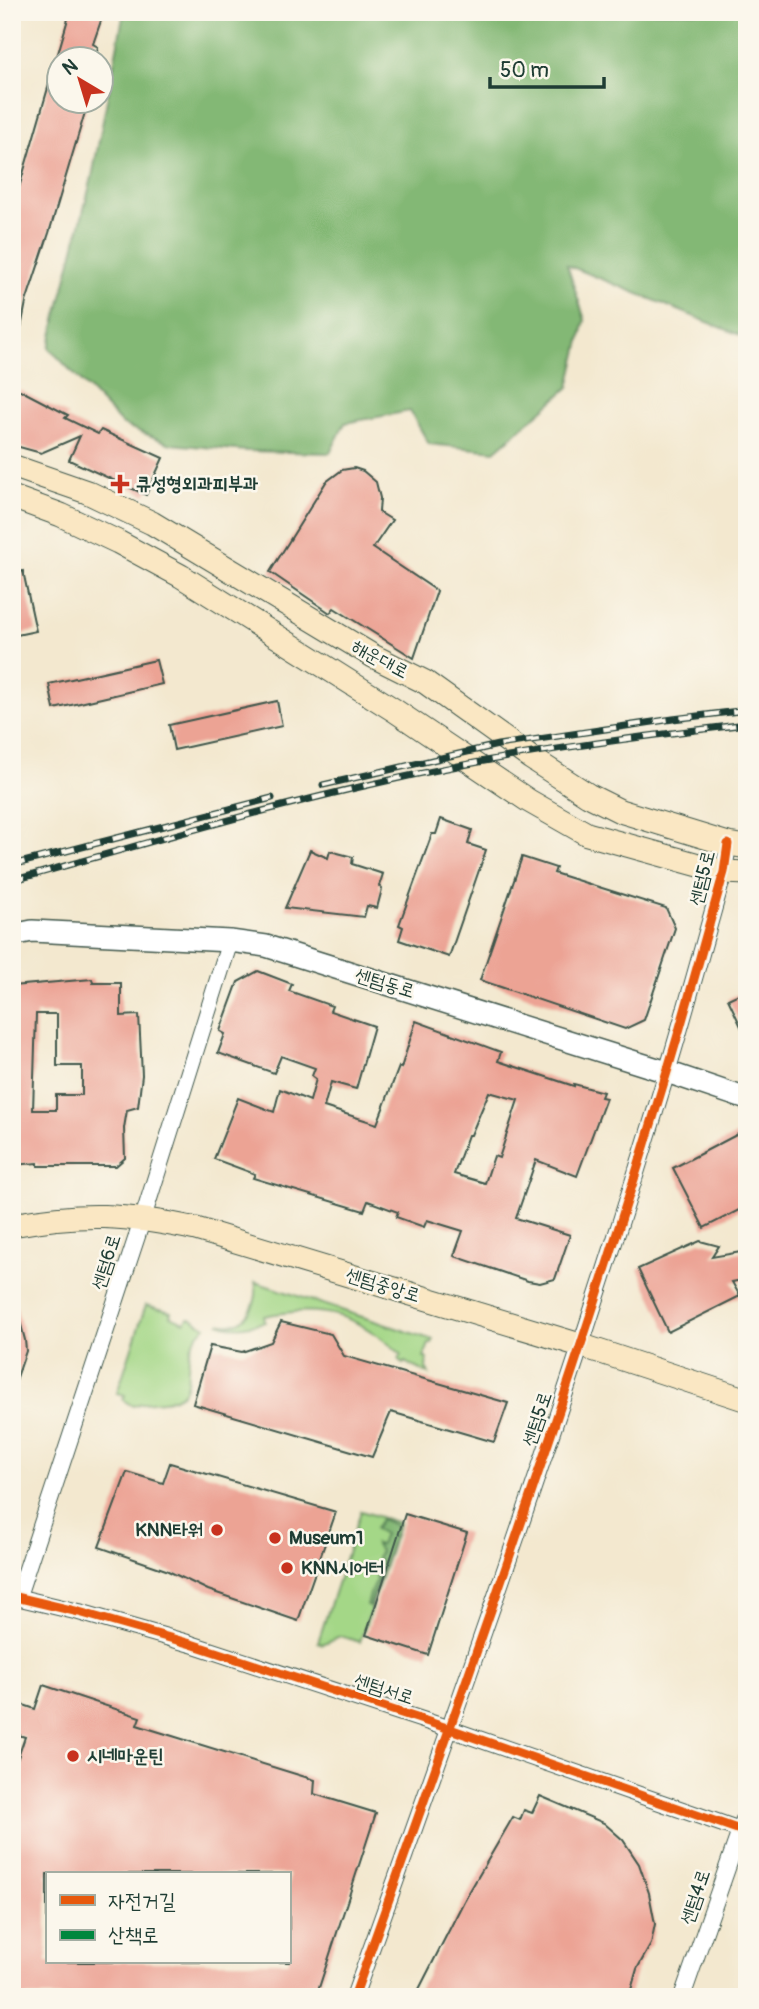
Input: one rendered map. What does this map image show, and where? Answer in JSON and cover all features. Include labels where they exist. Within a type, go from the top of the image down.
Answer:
[{"type":"main road","name":"해운대로","points":[[12,466],[87,492],[152,523],[373,656],[425,682],[588,795],[620,811],[737,846]]},
{"type":"main road","name":"해운대로","points":[[12,497],[84,526],[181,576],[394,710],[529,801],[587,834],[724,872],[747,873]]},
{"type":"main road","name":"센텀중앙로","points":[[12,1225],[55,1217],[90,1215],[143,1218],[196,1228],[580,1345],[747,1400]]},
{"type":"street","name":"센텀5로","points":[[354,1997],[450,1729],[580,1345],[667,1072],[724,872],[737,846]]},
{"type":"street","name":"센텀동로","points":[[12,935],[32,931],[230,940],[267,946],[747,1099]]},
{"type":"street","name":"센텀6로","points":[[15,1596],[143,1218],[230,940]]},
{"type":"street","name":"센텀서로","points":[[15,1596],[191,1643],[450,1729],[740,1830]]},
{"type":"street","name":"센텀4로","points":[[682,1997],[747,1811]]},
{"type":"green space","points":[[124,12],[747,12],[747,338],[567,265],[585,320],[569,387],[495,451],[429,444],[410,411],[345,423],[330,453],[247,451],[171,444],[123,425],[49,348],[92,177],[104,116],[116,116],[116,53]]},
{"type":"green space","points":[[255,1282],[433,1340],[424,1357],[427,1359],[426,1368],[429,1374],[405,1362],[403,1364],[399,1359],[402,1355],[354,1321],[322,1312],[304,1311],[264,1316],[265,1322],[236,1327],[219,1323],[236,1323],[248,1314],[255,1299]]},
{"type":"green space","points":[[146,1305],[171,1312],[170,1316],[185,1322],[191,1318],[206,1327],[192,1345],[185,1390],[169,1400],[133,1406],[123,1400],[125,1395],[117,1393]]},
{"type":"green space","points":[[361,1511],[399,1523],[360,1642],[340,1636],[323,1644],[318,1642]]},
{"type":"green space","points":[[381,1519],[397,1526],[370,1606],[367,1605],[370,1592],[377,1580],[375,1577],[379,1574],[380,1561],[377,1557],[380,1551],[375,1544],[380,1545],[384,1534],[375,1529]]},
{"type":"building","points":[[70,12],[104,12],[93,44],[96,46],[60,46]]},
{"type":"building","points":[[46,95],[46,116],[84,116],[26,302],[18,343],[12,342],[12,212]]},
{"type":"building","points":[[20,390],[68,415],[65,418],[98,434],[101,430],[163,458],[146,495],[69,460],[80,436],[41,453],[12,445],[12,396],[17,395]]},
{"type":"building","points":[[354,468],[363,471],[376,482],[380,498],[379,512],[392,520],[373,548],[437,591],[414,658],[334,608],[330,613],[270,572],[326,482],[342,470]]},
{"type":"building","points":[[23,571],[36,631],[12,636],[12,574]]},
{"type":"building","points":[[156,660],[162,684],[54,709],[49,684]]},
{"type":"building","points":[[277,701],[282,726],[174,750],[169,725]]},
{"type":"building","points":[[441,819],[472,830],[468,844],[486,850],[449,957],[399,940],[403,927],[399,925],[432,834],[436,834]]},
{"type":"building","points":[[310,850],[328,858],[330,851],[353,857],[352,864],[383,874],[377,908],[367,906],[364,917],[285,908]]},
{"type":"building","points":[[522,857],[556,868],[554,873],[666,908],[675,928],[644,1020],[625,1029],[480,980]]},
{"type":"building","points":[[258,971],[292,984],[289,991],[332,1006],[330,1011],[374,1026],[356,1089],[331,1082],[324,1107],[377,1124],[399,1067],[401,1068],[416,1021],[501,1052],[498,1061],[574,1086],[603,1092],[601,1097],[606,1098],[577,1176],[536,1160],[516,1218],[570,1235],[555,1279],[540,1283],[528,1281],[454,1256],[463,1231],[427,1220],[424,1227],[396,1217],[398,1212],[368,1201],[364,1211],[253,1178],[255,1174],[214,1159],[238,1098],[274,1112],[280,1089],[310,1101],[316,1079],[312,1076],[315,1068],[281,1056],[274,1073],[218,1053],[225,1034],[220,1031],[238,982]],"holes":[[[489,1092],[518,1100],[499,1158],[494,1156],[485,1183],[454,1174],[468,1135],[471,1135]]]},
{"type":"building","points":[[92,979],[93,983],[121,983],[121,1016],[139,1015],[142,1075],[138,1107],[127,1110],[124,1128],[125,1158],[116,1166],[38,1166],[38,1163],[12,1165],[12,986]],"holes":[[[36,1014],[57,1014],[57,1066],[82,1066],[82,1095],[56,1095],[56,1110],[33,1110]]]},
{"type":"building","points":[[747,990],[747,1039],[728,999]]},
{"type":"building","points":[[740,1133],[742,1138],[747,1137],[747,1206],[704,1228],[673,1168]]},
{"type":"building","points":[[700,1241],[719,1246],[712,1257],[747,1251],[747,1279],[732,1282],[740,1296],[668,1332],[638,1269]]},
{"type":"building","points":[[16,1306],[26,1351],[14,1386],[12,1307]]},
{"type":"building","points":[[281,1322],[331,1334],[344,1356],[508,1403],[494,1442],[391,1412],[372,1457],[193,1404],[210,1346],[242,1352],[271,1342]]},
{"type":"building","name":"KNN타워","points":[[170,1463],[336,1512],[298,1621],[208,1590],[166,1570],[99,1547],[127,1472],[163,1483]]},
{"type":"building","points":[[405,1514],[467,1533],[428,1655],[366,1635]]},
{"type":"building","points":[[43,1685],[140,1717],[137,1725],[315,1780],[314,1794],[376,1813],[316,1997],[12,1997],[12,1775],[25,1737],[12,1733],[12,1701],[35,1709]]},
{"type":"building","points":[[540,1796],[604,1823],[623,1840],[639,1864],[649,1893],[655,1924],[651,1944],[637,1969],[629,1997],[415,1997],[464,1901],[513,1817],[520,1820],[524,1810],[532,1813]]},
{"type":"railway","points":[[323,785],[498,745],[747,710]]},
{"type":"railway","points":[[12,881],[245,816],[431,771],[566,748],[747,724]]},
{"type":"railway","points":[[12,865],[272,798]]},
{"type":"marked path","points":[[12,32],[20,12]]},
{"type":"cycle path","points":[[354,1997],[477,1652],[594,1305],[674,1047],[724,872],[728,844]]},
{"type":"cycle path","points":[[12,1596],[191,1644],[450,1729],[740,1830]]},
{"type":"place","name":"큐성형외과피부과","points":[[120,484]]},
{"type":"place","name":"KNN타워","points":[[217,1530]]},
{"type":"place","name":"Museum1","points":[[275,1538]]},
{"type":"place","name":"KNN시어터","points":[[287,1568]]},
{"type":"place","name":"시네마운틴","points":[[73,1756]]}]
